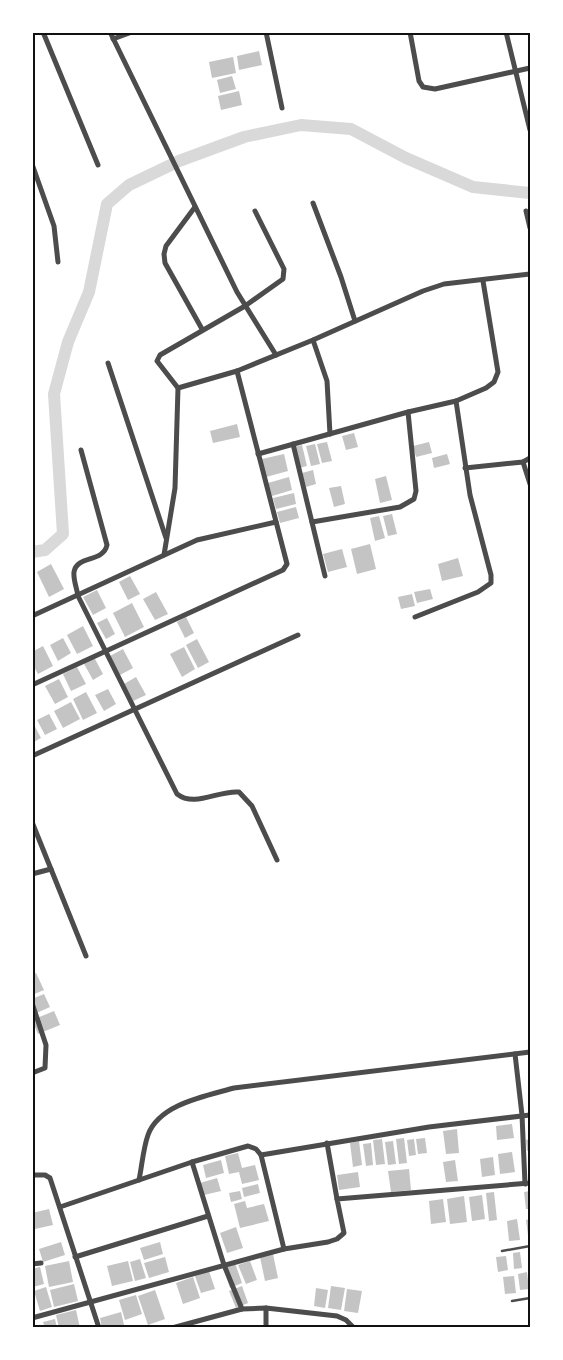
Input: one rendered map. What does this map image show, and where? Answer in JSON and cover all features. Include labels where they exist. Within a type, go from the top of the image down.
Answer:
[{"type":"street","points":[[43,32],[98,165]]},
{"type":"street","points":[[110,32],[245,306],[276,355]]},
{"type":"street","points":[[113,39],[132,32]]},
{"type":"street","points":[[266,32],[282,108]]},
{"type":"street","points":[[506,32],[530,130]]},
{"type":"street","points":[[410,33],[423,88],[436,89],[530,68]]},
{"type":"street","points":[[32,164],[54,226],[58,262]]},
{"type":"street","points":[[313,203],[341,277],[354,322]]},
{"type":"street","points":[[195,207],[166,246],[164,254],[165,262],[202,329]]},
{"type":"street","points":[[164,555],[175,488],[178,388],[157,361],[165,350],[245,306],[280,283],[285,274],[284,269],[255,211]]},
{"type":"street","points":[[526,211],[530,228]]},
{"type":"street","points":[[178,388],[237,370],[276,355],[423,290],[444,284],[483,281],[530,274]]},
{"type":"street","points":[[258,454],[408,412],[456,402],[486,388],[498,372],[483,281]]},
{"type":"street","points":[[313,340],[327,382],[330,434]]},
{"type":"street","points":[[108,363],[167,539]]},
{"type":"street","points":[[32,685],[284,570],[287,564],[237,370]]},
{"type":"street","points":[[415,617],[478,592],[491,583],[491,575],[470,495],[456,402]]},
{"type":"street","points":[[312,522],[400,507],[414,498],[416,491],[408,412]]},
{"type":"street","points":[[293,444],[325,576]]},
{"type":"street","points":[[80,450],[107,545],[106,551],[100,556],[85,561],[75,569],[74,574],[78,596],[177,794],[184,800],[192,801],[230,792],[239,792],[252,806],[277,860]]},
{"type":"street","points":[[465,468],[523,462],[530,458]]},
{"type":"street","points":[[523,462],[530,484]]},
{"type":"street","points":[[32,616],[164,555],[213,535],[276,522]]},
{"type":"street","points":[[32,756],[298,634]]},
{"type":"street","points":[[32,822],[86,956]]},
{"type":"street","points":[[32,874],[51,869]]},
{"type":"street","points":[[32,1002],[46,1046],[45,1068],[32,1073]]},
{"type":"street","points":[[139,1180],[148,1133],[162,1116],[203,1096],[234,1088],[530,1052]]},
{"type":"street","points":[[337,1199],[528,1184],[515,1054]]},
{"type":"street","points":[[261,1155],[327,1143],[530,1114]]},
{"type":"street","points":[[32,1318],[284,1249],[328,1242],[342,1237],[344,1227],[327,1143]]},
{"type":"street","points":[[60,1207],[192,1162],[248,1146],[256,1149],[261,1155],[284,1249]]},
{"type":"street","points":[[192,1162],[224,1265],[242,1309]]},
{"type":"street","points":[[32,1175],[45,1174],[50,1178],[99,1328]]},
{"type":"street","points":[[75,1257],[208,1216]]},
{"type":"street","points":[[32,1264],[41,1263]]},
{"type":"street","points":[[266,1308],[266,1328]]},
{"type":"street","points":[[172,1328],[242,1309],[266,1308],[337,1316],[346,1320],[354,1328]]},
{"type":"lane","points":[[502,1251],[530,1246]]},
{"type":"lane","points":[[512,1301],[530,1298]]},
{"type":"building","points":[[259,51],[262,65],[239,70],[237,56]]},
{"type":"building","points":[[233,57],[236,73],[212,78],[209,62]]},
{"type":"building","points":[[232,76],[236,89],[220,93],[217,80]]},
{"type":"building","points":[[239,91],[242,105],[221,110],[218,96]]},
{"type":"building","points":[[237,424],[240,437],[213,443],[210,431]]},
{"type":"building","points":[[354,433],[358,447],[346,450],[342,436]]},
{"type":"building","points":[[327,442],[332,461],[322,463],[317,444]]},
{"type":"building","points":[[429,442],[432,453],[416,457],[413,446]]},
{"type":"building","points":[[315,444],[320,464],[311,466],[306,446]]},
{"type":"building","points":[[302,445],[307,466],[299,468],[294,447]]},
{"type":"building","points":[[284,454],[288,471],[266,477],[262,459]]},
{"type":"building","points":[[447,454],[450,464],[434,468],[432,458]]},
{"type":"building","points":[[313,470],[316,484],[306,487],[302,473]]},
{"type":"building","points":[[386,476],[392,500],[380,503],[375,479]]},
{"type":"building","points":[[289,477],[292,490],[272,496],[268,483]]},
{"type":"building","points":[[341,486],[345,504],[334,507],[329,488]]},
{"type":"building","points":[[294,493],[296,504],[276,509],[273,498]]},
{"type":"building","points":[[296,507],[299,518],[280,523],[277,512]]},
{"type":"building","points":[[392,514],[397,534],[388,536],[383,516]]},
{"type":"building","points":[[379,516],[385,538],[375,541],[370,518]]},
{"type":"building","points":[[370,544],[376,569],[357,574],[351,549]]},
{"type":"building","points":[[342,549],[347,567],[328,572],[323,554]]},
{"type":"building","points":[[458,558],[463,576],[442,581],[438,564]]},
{"type":"building","points":[[51,564],[64,589],[49,597],[37,572]]},
{"type":"building","points":[[130,576],[140,594],[128,600],[119,582]]},
{"type":"building","points":[[430,589],[433,599],[417,603],[414,592]]},
{"type":"building","points":[[97,590],[106,608],[93,615],[83,597]]},
{"type":"building","points":[[156,592],[168,614],[155,620],[143,599]]},
{"type":"building","points":[[412,594],[415,606],[401,609],[398,597]]},
{"type":"building","points":[[132,603],[144,627],[125,637],[113,613]]},
{"type":"building","points":[[186,617],[194,633],[185,638],[177,622]]},
{"type":"building","points":[[107,618],[115,634],[106,639],[97,623]]},
{"type":"building","points":[[83,626],[93,646],[77,654],[67,635]]},
{"type":"building","points":[[63,638],[71,653],[58,661],[50,645]]},
{"type":"building","points":[[197,639],[209,662],[198,668],[186,645]]},
{"type":"building","points":[[43,646],[53,666],[38,674],[32,663],[32,652]]},
{"type":"building","points":[[184,647],[195,669],[182,677],[170,654]]},
{"type":"building","points":[[123,649],[133,668],[120,675],[110,656]]},
{"type":"building","points":[[94,657],[103,674],[93,680],[83,662]]},
{"type":"building","points":[[77,667],[86,684],[71,691],[63,674]]},
{"type":"building","points":[[136,677],[146,695],[133,701],[124,684]]},
{"type":"building","points":[[59,679],[68,697],[55,704],[45,686]]},
{"type":"building","points":[[108,689],[116,704],[104,711],[95,695]]},
{"type":"building","points":[[86,692],[97,713],[83,720],[73,699]]},
{"type":"building","points":[[71,702],[80,719],[63,728],[54,711]]},
{"type":"building","points":[[49,714],[57,729],[45,735],[37,720]]},
{"type":"building","points":[[32,721],[41,738],[32,743]]},
{"type":"building","points":[[36,973],[44,990],[32,995],[32,974]]},
{"type":"building","points":[[44,994],[50,1007],[32,1015],[32,999]]},
{"type":"building","points":[[54,1011],[60,1025],[38,1034],[32,1020]]},
{"type":"building","points":[[512,1124],[514,1138],[497,1140],[496,1126]]},
{"type":"building","points":[[457,1129],[459,1153],[446,1154],[443,1131]]},
{"type":"building","points":[[404,1138],[407,1163],[399,1164],[396,1139]]},
{"type":"building","points":[[425,1138],[427,1153],[418,1154],[416,1139]]},
{"type":"building","points":[[382,1139],[385,1164],[376,1165],[373,1140]]},
{"type":"building","points":[[414,1139],[416,1155],[409,1156],[407,1140]]},
{"type":"building","points":[[530,1139],[530,1150],[527,1151],[526,1140]]},
{"type":"building","points":[[359,1141],[362,1165],[353,1167],[350,1143]]},
{"type":"building","points":[[393,1141],[396,1164],[388,1165],[385,1142]]},
{"type":"building","points":[[371,1143],[373,1165],[366,1166],[363,1144]]},
{"type":"building","points":[[512,1152],[515,1172],[500,1174],[498,1154]]},
{"type":"building","points":[[238,1153],[242,1168],[255,1165],[259,1180],[242,1184],[239,1172],[229,1174],[225,1156]]},
{"type":"building","points":[[493,1157],[495,1175],[482,1177],[480,1159]]},
{"type":"building","points":[[221,1160],[224,1173],[206,1178],[203,1165]]},
{"type":"building","points":[[455,1160],[458,1181],[446,1182],[443,1162]]},
{"type":"building","points":[[409,1169],[411,1190],[391,1192],[388,1171]]},
{"type":"building","points":[[358,1172],[360,1187],[339,1190],[337,1175]]},
{"type":"building","points":[[217,1178],[221,1191],[204,1195],[200,1183]]},
{"type":"building","points":[[258,1184],[260,1193],[244,1197],[242,1188]]},
{"type":"building","points":[[240,1191],[242,1199],[231,1202],[229,1193]]},
{"type":"building","points":[[530,1191],[530,1209],[526,1209],[524,1192]]},
{"type":"building","points":[[494,1192],[497,1220],[489,1221],[486,1193]]},
{"type":"building","points":[[482,1195],[485,1219],[472,1221],[469,1197]]},
{"type":"building","points":[[464,1196],[467,1222],[450,1224],[447,1199]]},
{"type":"building","points":[[443,1199],[446,1222],[431,1224],[429,1201]]},
{"type":"building","points":[[245,1201],[247,1208],[264,1204],[269,1221],[240,1228],[234,1204]]},
{"type":"building","points":[[49,1209],[53,1225],[35,1229],[32,1213]]},
{"type":"building","points":[[517,1219],[520,1240],[509,1241],[507,1221]]},
{"type":"building","points":[[530,1219],[530,1243],[529,1243],[526,1220]]},
{"type":"building","points":[[236,1227],[243,1248],[227,1253],[220,1233]]},
{"type":"building","points":[[61,1242],[65,1255],[43,1262],[39,1249]]},
{"type":"building","points":[[160,1242],[163,1254],[144,1260],[140,1248]]},
{"type":"building","points":[[520,1252],[522,1268],[514,1269],[513,1253]]},
{"type":"building","points":[[273,1254],[278,1278],[265,1281],[260,1257]]},
{"type":"building","points":[[506,1256],[508,1270],[498,1272],[496,1257]]},
{"type":"building","points":[[165,1257],[169,1272],[149,1278],[144,1263]]},
{"type":"building","points":[[140,1259],[146,1278],[135,1281],[130,1262]]},
{"type":"building","points":[[69,1261],[73,1282],[49,1287],[45,1266]]},
{"type":"building","points":[[128,1261],[133,1281],[112,1286],[107,1266]]},
{"type":"building","points":[[250,1261],[257,1280],[246,1284],[238,1265]]},
{"type":"building","points":[[235,1263],[242,1283],[230,1288],[223,1267]]},
{"type":"building","points":[[40,1267],[44,1284],[33,1287],[32,1269]]},
{"type":"building","points":[[209,1271],[215,1289],[201,1293],[195,1276]]},
{"type":"building","points":[[527,1272],[529,1289],[520,1290],[518,1274]]},
{"type":"building","points":[[514,1276],[516,1293],[505,1294],[503,1277]]},
{"type":"building","points":[[193,1277],[200,1298],[183,1304],[176,1283]]},
{"type":"building","points":[[74,1284],[78,1301],[54,1307],[50,1290]]},
{"type":"building","points":[[242,1286],[248,1303],[236,1308],[229,1291]]},
{"type":"building","points":[[331,1286],[345,1288],[341,1310],[328,1308]]},
{"type":"building","points":[[46,1287],[52,1307],[40,1311],[34,1291]]},
{"type":"building","points":[[316,1288],[328,1290],[325,1308],[314,1306]]},
{"type":"building","points":[[347,1289],[362,1291],[358,1313],[344,1311]]},
{"type":"building","points":[[155,1290],[165,1319],[148,1325],[138,1296]]},
{"type":"building","points":[[136,1295],[142,1314],[125,1320],[119,1300]]},
{"type":"building","points":[[76,1310],[80,1328],[59,1328],[56,1315]]},
{"type":"building","points":[[121,1312],[124,1325],[102,1328],[100,1318]]},
{"type":"building","points":[[55,1319],[57,1328],[45,1328],[43,1322]]},
{"type":"waterway","points":[[32,552],[45,550],[63,534],[54,394],[68,342],[89,292],[107,204],[129,185],[179,161],[244,137],[301,125],[351,129],[406,158],[473,187],[530,193]]}]
